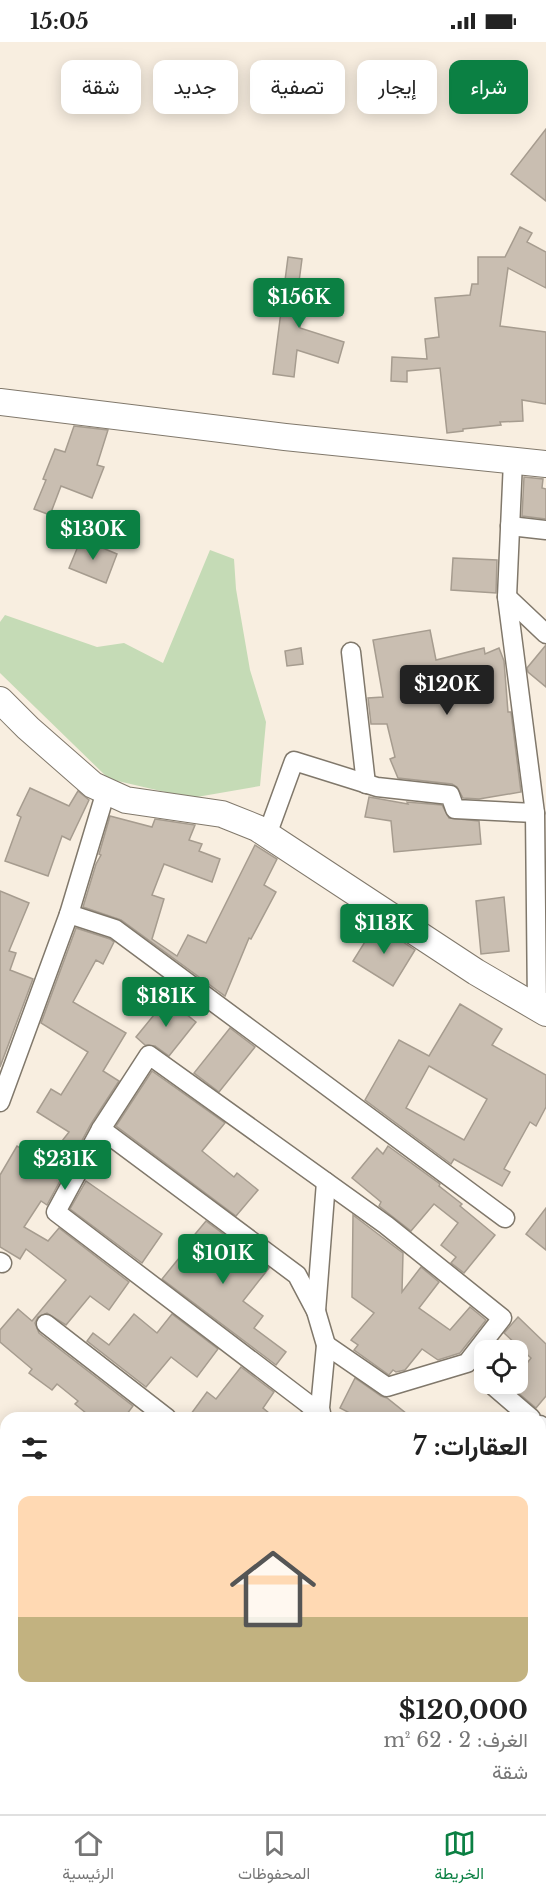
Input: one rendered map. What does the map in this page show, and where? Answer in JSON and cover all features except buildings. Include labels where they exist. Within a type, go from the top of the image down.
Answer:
[{"type":"street","points":[[0,402],[285,437],[546,464]]},
{"type":"street","points":[[0,700],[93,785],[126,800],[222,814],[257,828],[476,972],[543,1007],[535,813],[507,597],[513,461]]},
{"type":"street","points":[[510,526],[546,530]]},
{"type":"street","points":[[507,597],[546,634]]},
{"type":"street","points":[[351,652],[366,784]]},
{"type":"street","points":[[267,835],[294,761],[376,788],[450,795],[455,809],[535,813]]},
{"type":"street","points":[[0,1102],[69,914],[106,791]]},
{"type":"street","points":[[69,914],[115,929],[505,1218]]},
{"type":"street","points":[[317,1412],[56,1212],[101,1129],[149,1055],[386,1225],[502,1318],[466,1363],[387,1387],[326,1345]]},
{"type":"street","points":[[101,1129],[297,1275],[316,1311],[326,1345],[321,1412]]},
{"type":"street","points":[[316,1311],[326,1182]]},
{"type":"street","points":[[46,1324],[159,1412]]},
{"type":"street","points":[[466,1363],[474,1370]]},
{"type":"street","points":[[503,1394],[524,1412]]},
{"type":"green space","points":[[210,550],[234,559],[236,589],[250,670],[266,722],[260,786],[191,798],[109,779],[0,673],[0,622],[5,615],[97,647],[124,643],[163,663]]}]
